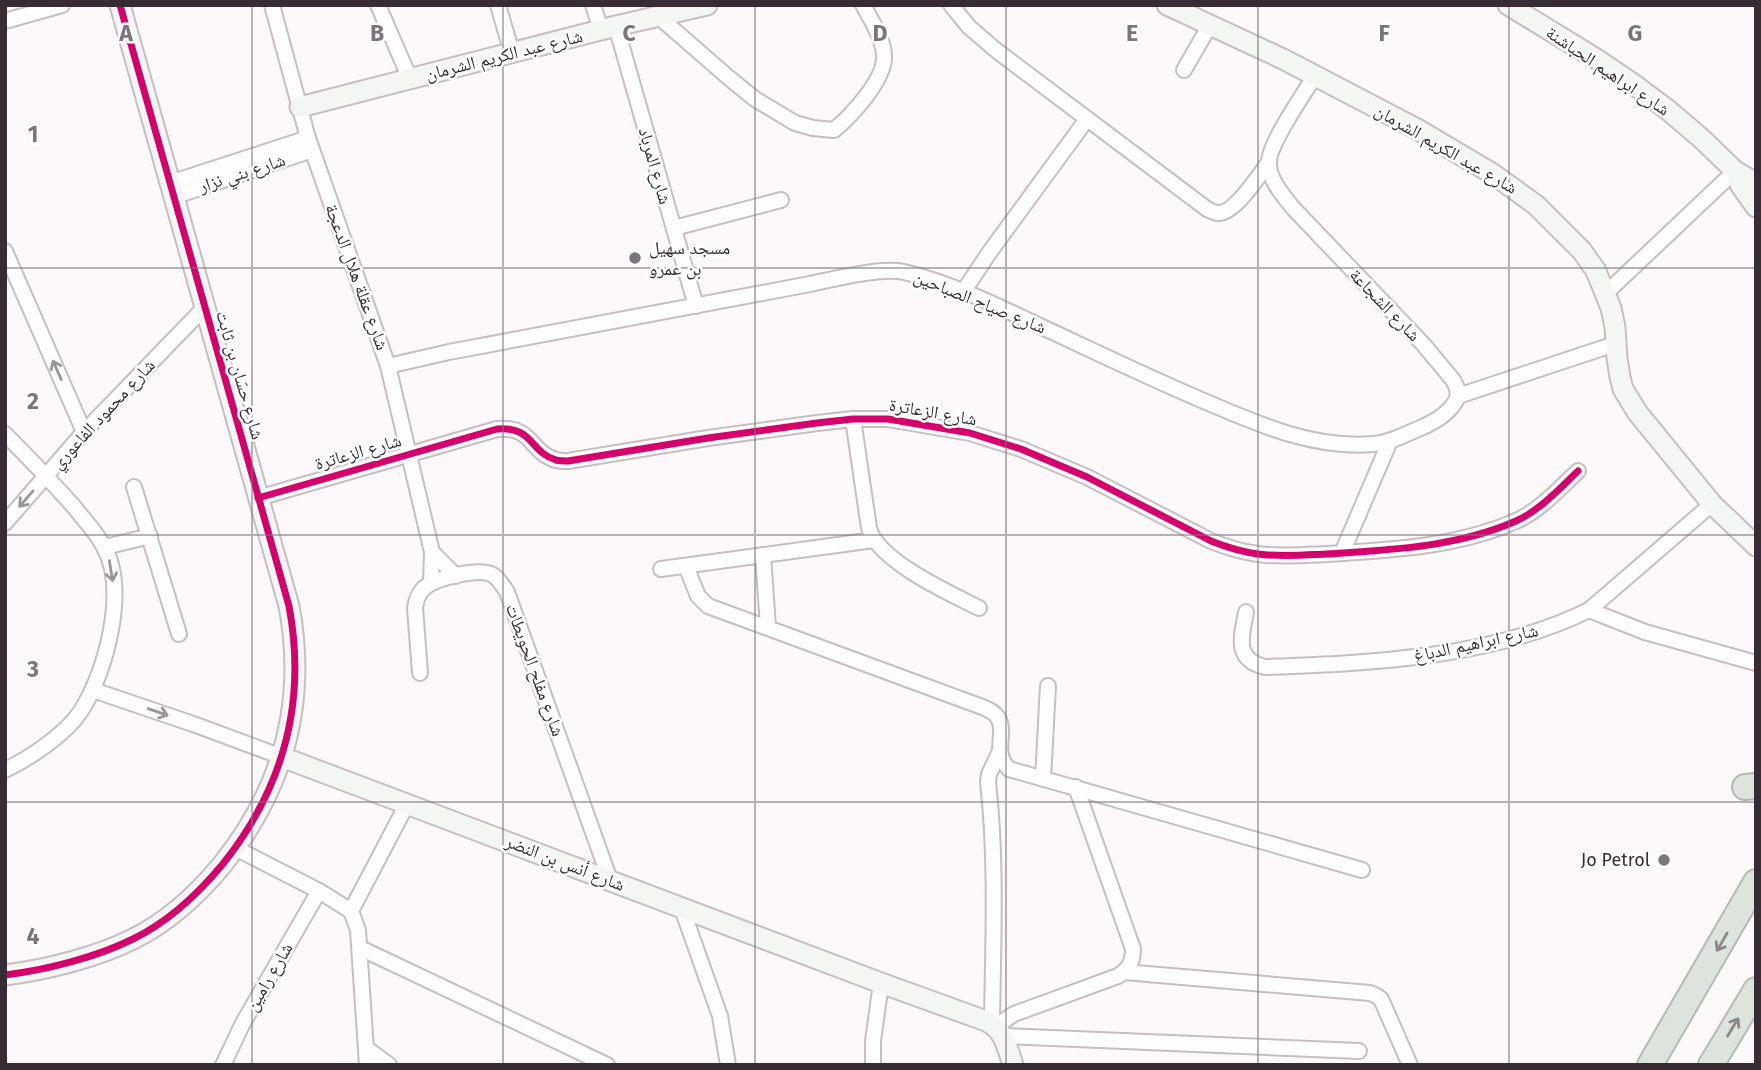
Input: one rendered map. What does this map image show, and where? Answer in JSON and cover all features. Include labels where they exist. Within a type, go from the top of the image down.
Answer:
[{"type":"highway","points":[[1650,1065],[1756,883]]},
{"type":"highway","points":[[1711,1065],[1756,990]]},
{"type":"street","points":[[5,21],[62,5]]},
{"type":"street","name":"شارع حسّان بن ثابت","points":[[5,975],[96,955],[133,939],[189,901],[235,848],[252,822],[282,757],[292,715],[295,684],[294,630],[289,606],[120,5]]},
{"type":"street","name":"شارع عقلة هلال الدعجة","points":[[272,5],[310,144],[388,366],[432,552],[431,583]]},
{"type":"street","points":[[378,5],[410,79]]},
{"type":"street","points":[[498,5],[512,53]]},
{"type":"street","name":"شارع المرباد","points":[[593,5],[608,28],[674,228],[696,306]]},
{"type":"street","name":"شارع عبد الكريم الشرمان","points":[[300,107],[707,5]]},
{"type":"street","points":[[659,17],[755,99],[795,123],[834,130],[860,102],[878,78],[884,64],[880,38],[863,5]]},
{"type":"street","points":[[951,5],[984,41],[1207,209],[1217,213],[1227,211],[1234,205],[1269,162],[1273,147],[1315,76]]},
{"type":"street","name":"شارع عبد الكريم الشرمان","points":[[1167,5],[1192,11],[1210,25],[1417,129],[1518,190],[1536,205],[1582,251],[1597,271],[1615,327],[1615,344],[1623,389],[1637,412],[1712,504],[1756,546]]},
{"type":"street","name":"شارع ابراهيم الحباشنة","points":[[1508,5],[1632,83],[1702,139],[1735,171],[1756,183]]},
{"type":"street","points":[[1184,70],[1210,25]]},
{"type":"street","points":[[963,292],[1087,120]]},
{"type":"street","name":"شارع بني نزار","points":[[171,190],[310,144]]},
{"type":"street","name":"شارع الشجاعة","points":[[1269,162],[1273,178],[1294,209],[1423,345],[1453,380],[1458,396]]},
{"type":"street","points":[[1606,293],[1735,171]]},
{"type":"street","name":"شارع ابراهيم الحباشنة","points":[[1735,171],[1741,186],[1756,207]]},
{"type":"street","points":[[674,228],[781,200]]},
{"type":"street","points":[[5,251],[84,432]]},
{"type":"street","name":"شارع صياح الصباحين","points":[[388,366],[843,278],[901,271],[1007,310],[1176,389],[1264,426],[1306,439],[1327,443],[1375,444],[1390,441],[1426,426],[1449,411],[1458,396]]},
{"type":"street","name":"شارع محمود الفاعوري","points":[[5,523],[84,432],[204,308]]},
{"type":"street","points":[[1458,396],[1615,344]]},
{"type":"street","points":[[853,419],[869,528],[874,540],[882,550],[907,568],[979,608]]},
{"type":"street","name":"شارع الزعاترة","points":[[258,498],[497,429],[510,428],[524,434],[556,460],[568,461],[708,438],[853,419],[888,419],[942,427],[995,440],[1087,477],[1211,541],[1257,554],[1281,556],[1419,547],[1466,539],[1518,520],[1549,499],[1578,471]]},
{"type":"street","points":[[5,434],[47,475],[105,547],[112,572],[114,609],[109,641],[93,690],[80,712],[33,755],[5,770]]},
{"type":"street","points":[[1342,553],[1390,441]]},
{"type":"street","points":[[134,486],[179,634]]},
{"type":"street","name":"شارع ابراهيم الدباغ","points":[[1246,612],[1242,649],[1249,660],[1265,667],[1399,659],[1480,646],[1536,632],[1589,610],[1712,504]]},
{"type":"street","points":[[105,547],[150,536]]},
{"type":"street","points":[[661,569],[874,540]]},
{"type":"street","points":[[432,552],[456,576]]},
{"type":"street","points":[[763,555],[768,627]]},
{"type":"street","points":[[686,566],[702,602],[716,610],[995,713],[1002,726],[999,753],[988,782],[993,839],[997,1028],[1013,1065]]},
{"type":"street","name":"شارع مفلح الحويطات","points":[[431,583],[484,572],[498,578],[507,592],[610,880]]},
{"type":"street","points":[[420,673],[415,608],[419,594],[431,583]]},
{"type":"street","points":[[1589,610],[1645,632],[1756,663]]},
{"type":"street","points":[[1043,779],[1048,686]]},
{"type":"street","name":"شارع أنس بن النضر","points":[[93,690],[197,725],[681,906],[997,1028]]},
{"type":"street","points":[[999,753],[1009,769],[1362,870]]},
{"type":"street","points":[[997,1028],[1014,1014],[1124,972],[1133,958],[1133,949],[1076,787]]},
{"type":"street","points":[[351,911],[407,804]]},
{"type":"street","points":[[235,848],[319,891],[351,911],[358,930],[360,948],[367,1065]]},
{"type":"street","name":"شارع رامين","points":[[223,1065],[243,1023],[319,891]]},
{"type":"street","points":[[681,906],[720,1016],[728,1065]]},
{"type":"street","points":[[360,948],[607,1065]]},
{"type":"street","points":[[1124,972],[1370,993],[1376,995],[1384,1005],[1410,1065]]},
{"type":"street","points":[[873,1065],[873,1041],[881,983]]},
{"type":"street","points":[[997,1028],[1359,1051]]},
{"type":"street","points":[[366,1048],[389,1065]]},
{"type":"cycle path","points":[[5,975],[71,962],[119,946],[170,916],[192,897],[222,865],[261,806],[275,775],[292,710],[295,676],[289,606],[120,5]]},
{"type":"cycle path","points":[[258,498],[497,429],[518,431],[547,456],[568,461],[817,423],[888,419],[970,433],[1021,449],[1087,477],[1211,541],[1252,553],[1293,556],[1399,549],[1471,537],[1525,517],[1549,499],[1578,471]]},
{"type":"place","name":"مسجد سهيل بن عمرو","points":[[635,258]]},
{"type":"place","name":"Jo Petrol","points":[[1664,860]]}]
